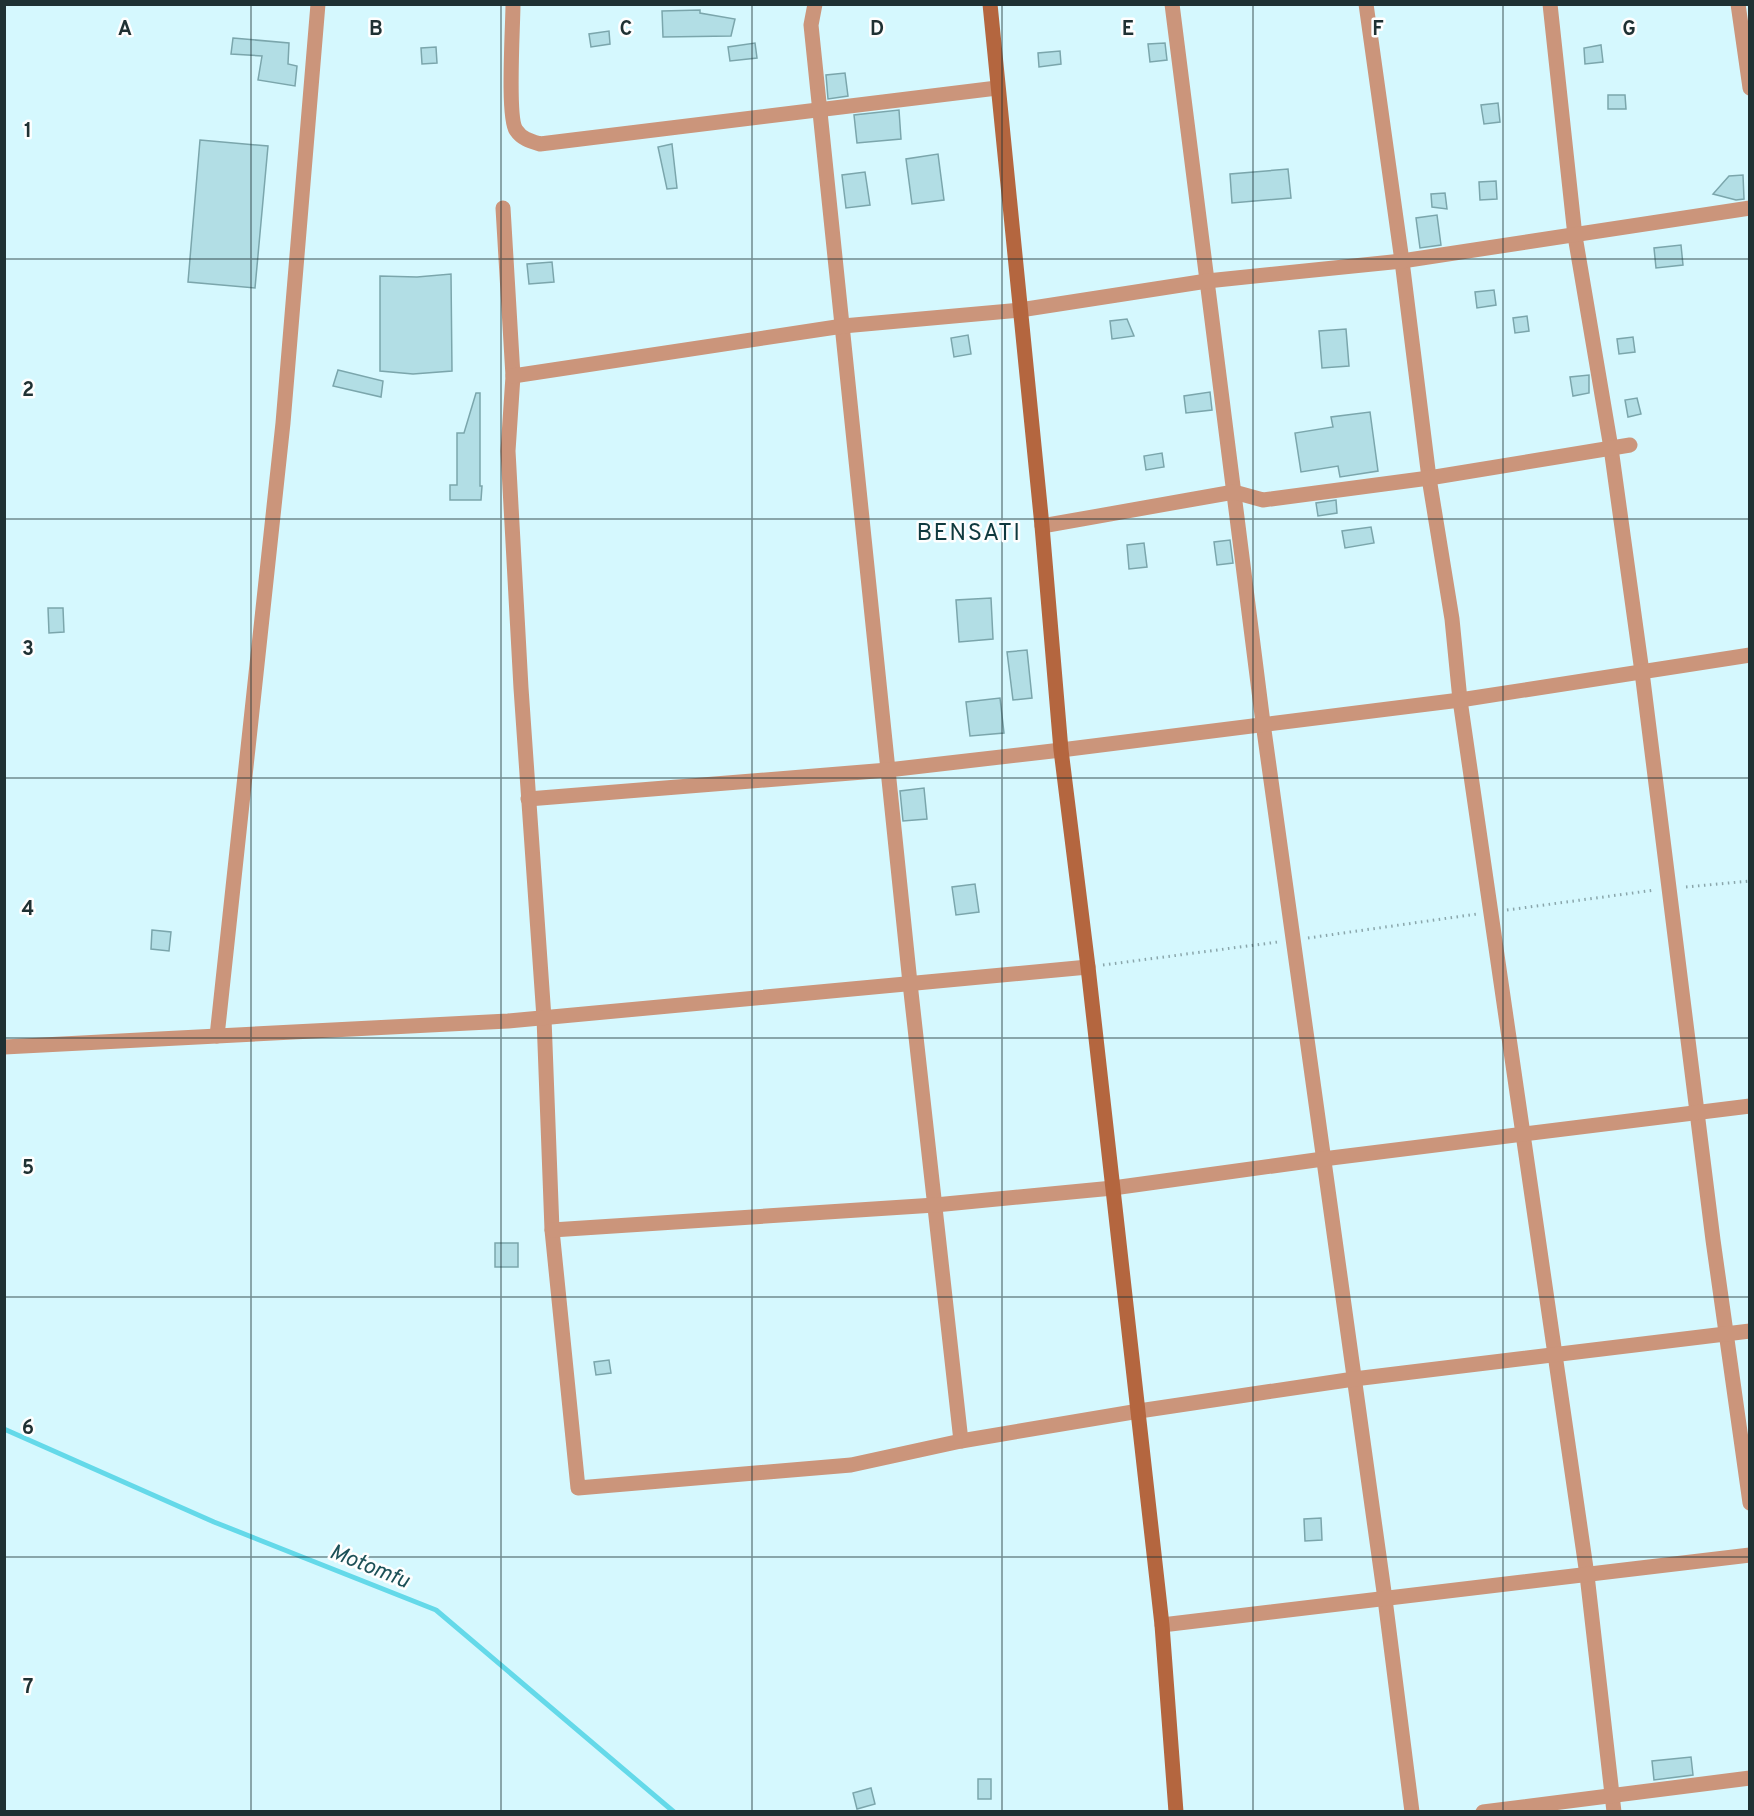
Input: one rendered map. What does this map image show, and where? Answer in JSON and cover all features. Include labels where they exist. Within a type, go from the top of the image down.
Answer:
[{"type":"street","points":[[217,1036],[283,423],[318,4]]},
{"type":"street","points":[[513,4],[512,109],[515,129],[524,139],[540,144],[997,88]]},
{"type":"street","points":[[815,4],[812,25],[910,983],[961,1441]]},
{"type":"street","points":[[990,4],[1042,526],[1061,750],[1139,1412],[1162,1625],[1176,1812]]},
{"type":"street","points":[[1172,4],[1263,723],[1385,1599],[1412,1812]]},
{"type":"street","points":[[1366,4],[1402,261],[1429,478],[1452,619],[1460,699],[1587,1575],[1614,1812]]},
{"type":"street","points":[[1550,4],[1575,236],[1611,448],[1642,672],[1749,1503]]},
{"type":"street","points":[[1738,4],[1749,88]]},
{"type":"street","points":[[503,208],[513,376],[508,451],[520,677],[544,1018],[552,1230],[578,1488],[850,1465],[961,1441],[1354,1379],[1749,1331]]},
{"type":"street","points":[[513,376],[843,326],[1020,310],[1207,281],[1402,261],[1749,208]]},
{"type":"street","points":[[1042,526],[1234,492],[1263,500],[1429,478],[1630,445]]},
{"type":"street","points":[[528,799],[888,770],[1061,750],[1460,699],[1749,655]]},
{"type":"street","points":[[4,1047],[544,1018],[1088,967]]},
{"type":"street","points":[[552,1230],[935,1205],[1113,1188],[1323,1159],[1749,1106]]},
{"type":"street","points":[[1162,1625],[1749,1555]]},
{"type":"street","points":[[1483,1812],[1749,1778]]},
{"type":"path","points":[[1088,967],[1669,888],[1749,881]]},
{"type":"building","points":[[700,10],[700,13],[735,19],[731,36],[663,37],[662,11]]},
{"type":"building","points":[[609,31],[610,44],[591,47],[589,34]]},
{"type":"building","points":[[233,38],[289,43],[288,64],[297,66],[295,86],[258,80],[262,56],[231,54]]},
{"type":"building","points":[[755,43],[757,58],[730,61],[728,47]]},
{"type":"building","points":[[1165,43],[1167,60],[1150,62],[1148,44]]},
{"type":"building","points":[[1601,45],[1603,62],[1585,64],[1584,48]]},
{"type":"building","points":[[436,47],[437,63],[422,64],[421,48]]},
{"type":"building","points":[[1060,51],[1061,64],[1039,67],[1038,53]]},
{"type":"building","points":[[845,73],[848,96],[828,99],[826,75]]},
{"type":"building","points":[[1608,95],[1625,95],[1626,109],[1608,109]]},
{"type":"building","points":[[1498,103],[1500,122],[1484,124],[1481,105]]},
{"type":"building","points":[[899,110],[901,139],[857,143],[854,115]]},
{"type":"building","points":[[200,140],[268,146],[255,288],[188,282]]},
{"type":"building","points":[[672,144],[677,188],[667,189],[658,147]]},
{"type":"building","points":[[938,154],[944,200],[912,204],[906,159]]},
{"type":"building","points":[[1288,169],[1291,198],[1232,203],[1230,174]]},
{"type":"building","points":[[865,172],[870,205],[846,208],[842,175]]},
{"type":"building","points":[[1743,175],[1744,199],[1736,200],[1713,194],[1729,176]]},
{"type":"building","points":[[1496,181],[1497,199],[1480,200],[1479,182]]},
{"type":"building","points":[[1445,193],[1447,209],[1432,207],[1431,194]]},
{"type":"building","points":[[1437,215],[1441,245],[1420,248],[1416,218]]},
{"type":"building","points":[[1681,245],[1683,265],[1656,268],[1654,248]]},
{"type":"building","points":[[552,262],[554,282],[529,284],[527,264]]},
{"type":"building","points":[[451,274],[452,371],[413,374],[380,371],[380,276],[417,277]]},
{"type":"building","points":[[1494,290],[1496,305],[1477,308],[1475,292]]},
{"type":"building","points":[[1527,316],[1529,331],[1515,333],[1513,318]]},
{"type":"building","points":[[1127,319],[1134,336],[1112,339],[1110,321]]},
{"type":"building","points":[[1346,329],[1349,366],[1322,368],[1319,331]]},
{"type":"building","points":[[968,335],[971,354],[954,357],[951,338]]},
{"type":"building","points":[[1633,337],[1635,352],[1619,354],[1617,339]]},
{"type":"building","points":[[338,370],[383,381],[381,397],[333,386]]},
{"type":"building","points":[[1589,375],[1589,393],[1573,396],[1570,377]]},
{"type":"building","points":[[1210,392],[1212,410],[1186,413],[1184,396]]},
{"type":"building","points":[[476,393],[480,393],[481,500],[450,500],[450,485],[457,485],[457,433],[464,433]]},
{"type":"building","points":[[1637,398],[1641,414],[1628,417],[1625,400]]},
{"type":"building","points":[[1370,412],[1378,471],[1340,477],[1338,466],[1301,472],[1295,433],[1333,427],[1331,417]]},
{"type":"building","points":[[1162,453],[1164,467],[1146,470],[1144,456]]},
{"type":"building","points":[[1336,500],[1337,513],[1318,516],[1316,503]]},
{"type":"building","points":[[1371,527],[1374,543],[1345,548],[1342,531]]},
{"type":"building","points":[[1230,540],[1233,563],[1217,565],[1214,542]]},
{"type":"building","points":[[1144,543],[1147,567],[1129,569],[1127,545]]},
{"type":"building","points":[[991,598],[993,639],[959,642],[956,600]]},
{"type":"building","points":[[48,608],[63,608],[64,632],[49,633]]},
{"type":"building","points":[[1027,650],[1032,698],[1013,700],[1007,652]]},
{"type":"building","points":[[1000,698],[1004,733],[970,736],[966,702]]},
{"type":"building","points":[[924,788],[927,819],[903,821],[900,791]]},
{"type":"building","points":[[975,884],[979,912],[956,915],[952,887]]},
{"type":"building","points":[[152,930],[171,932],[169,951],[151,949]]},
{"type":"building","points":[[495,1243],[518,1243],[518,1267],[495,1267]]},
{"type":"building","points":[[609,1360],[611,1373],[596,1375],[594,1362]]},
{"type":"building","points":[[1321,1518],[1322,1540],[1305,1541],[1304,1519]]},
{"type":"building","points":[[1691,1757],[1693,1775],[1654,1780],[1652,1761]]},
{"type":"building","points":[[978,1779],[991,1779],[991,1799],[978,1799]]},
{"type":"building","points":[[871,1788],[875,1804],[857,1809],[853,1793]]},
{"type":"waterway","name":"Motomfu","points":[[4,1429],[214,1522],[436,1610],[674,1812]]},
{"type":"district","name":"BENSATI","points":[[969,532]]}]
